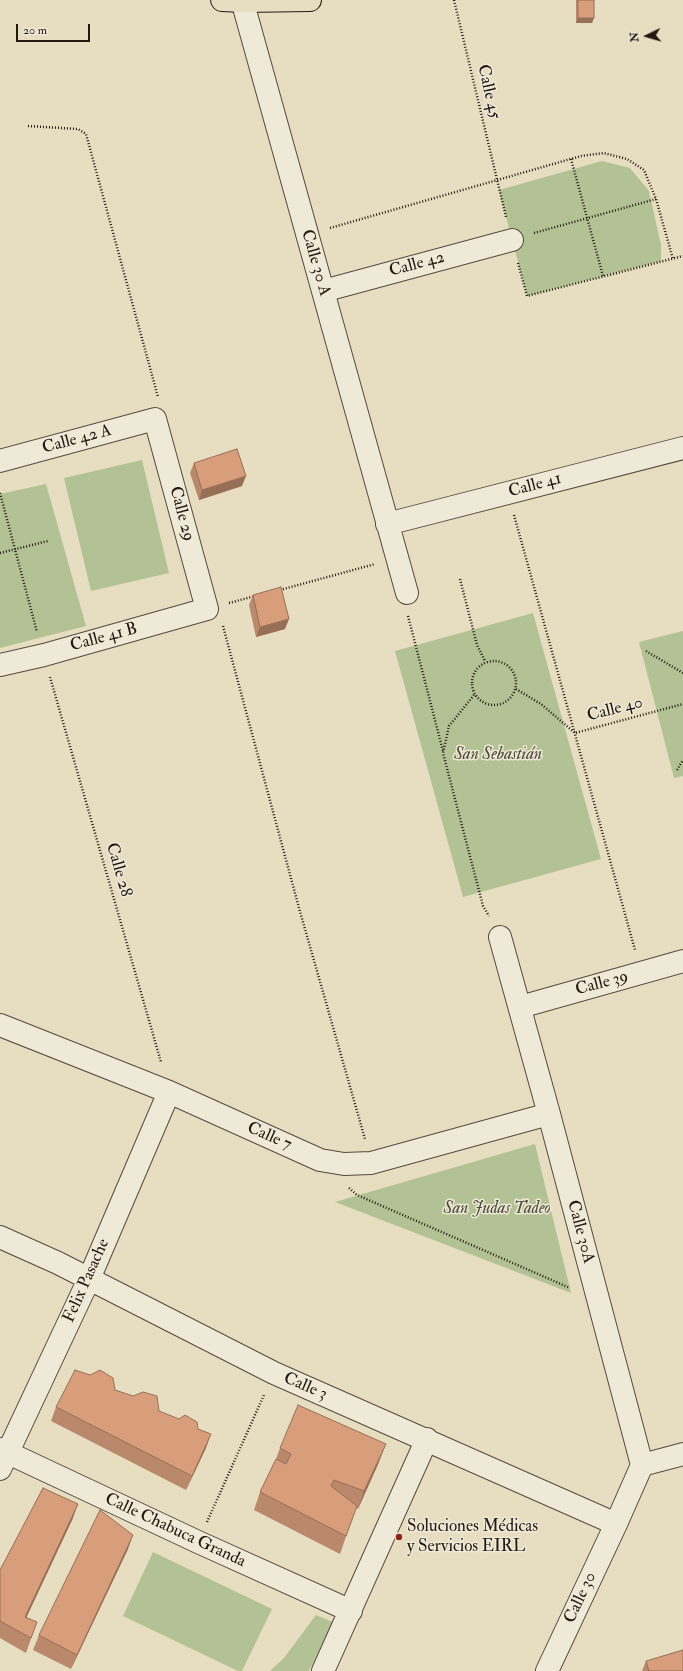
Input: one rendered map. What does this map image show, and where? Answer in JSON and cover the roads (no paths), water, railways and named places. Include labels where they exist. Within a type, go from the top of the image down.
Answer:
[{"type":"main road","points":[[236,0],[310,0]]},
{"type":"street","name":"Calle 30 A","points":[[236,0],[307,234],[387,524]]},
{"type":"street","name":"Calle 42","points":[[323,291],[512,240]]},
{"type":"street","name":"Calle 42 A","points":[[0,461],[155,419]]},
{"type":"street","name":"Calle 29","points":[[155,419],[212,608]]},
{"type":"street","name":"Calle 41","points":[[387,524],[683,448]]},
{"type":"street","points":[[387,524],[406,594]]},
{"type":"street","name":"Calle 41 B","points":[[0,665],[44,655],[212,608]]},
{"type":"street","name":"Calle 30A","points":[[500,937],[549,1114],[642,1465]]},
{"type":"street","name":"Calle 39","points":[[520,1007],[683,961]]},
{"type":"street","name":"Calle 7","points":[[0,1025],[169,1092],[320,1160],[344,1164],[371,1163],[549,1114]]},
{"type":"street","name":"Felix Pasache","points":[[3,1456],[89,1279],[169,1092]]},
{"type":"street","name":"Calle 3","points":[[0,1237],[89,1279],[274,1373],[616,1524]]},
{"type":"street","points":[[323,1671],[351,1611],[426,1439]]},
{"type":"street","points":[[616,1524],[642,1465],[683,1454]]},
{"type":"street","name":"Calle Chabuca Granda","points":[[3,1456],[351,1611]]},
{"type":"street","name":"Calle 30","points":[[547,1671],[616,1524]]},
{"type":"place","name":"Soluciones Médicas y Servicios EIRL","points":[[399,1537]]},
{"type":"park label","name":"San Sebastián","points":[[498,755]]},
{"type":"park label","name":"San Judas Tadeo","points":[[497,1209]]}]
